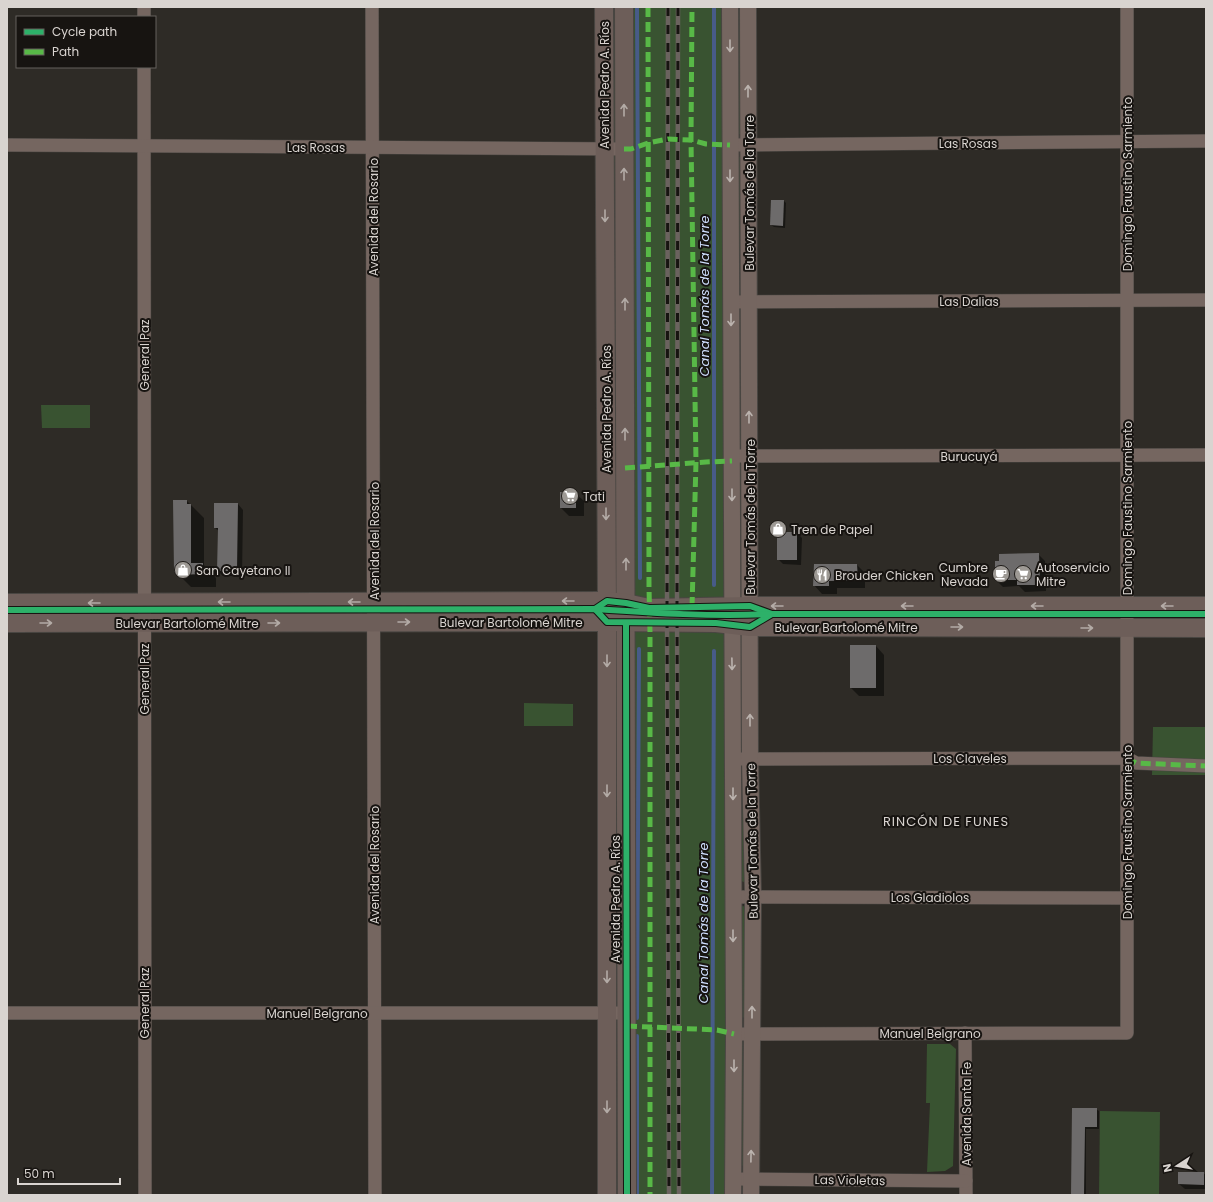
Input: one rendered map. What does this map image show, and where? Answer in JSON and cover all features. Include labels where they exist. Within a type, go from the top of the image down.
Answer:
[{"type":"main road","name":"Avenida Pedro A. Ríos","points":[[604,7],[607,622],[607,1195]]},
{"type":"main road","name":"Avenida Pedro A. Ríos","points":[[624,7],[627,1195]]},
{"type":"main road","name":"Bulevar Bartolomé Mitre","points":[[7,603],[606,601],[626,603],[649,608],[750,606],[1206,606]]},
{"type":"main road","name":"Bulevar Bartolomé Mitre","points":[[7,623],[607,622],[716,623],[750,627],[1206,628]]},
{"type":"street","name":"Avenida del Rosario","points":[[372,7],[375,1195]]},
{"type":"street","name":"Bulevar Tomás de la Torre","points":[[730,7],[732,456],[731,607],[734,1034],[733,1187]]},
{"type":"street","name":"Bulevar Tomás de la Torre","points":[[748,7],[750,759],[753,897],[751,1187]]},
{"type":"street","name":"Domingo Faustino Sarmiento","points":[[1127,7],[1127,1033]]},
{"type":"street","name":"General Paz","points":[[144,68],[144,1195]]},
{"type":"street","name":"Las Rosas","points":[[730,145],[1206,141]]},
{"type":"street","name":"Las Rosas","points":[[7,145],[624,149]]},
{"type":"street","name":"Las Dalias","points":[[731,302],[1206,300]]},
{"type":"street","name":"Burucuyá","points":[[732,456],[1206,455]]},
{"type":"street","name":"Los Claveles","points":[[733,759],[1127,758],[1136,763],[1206,766]]},
{"type":"street","name":"Los Gladiolos","points":[[733,897],[1127,898]]},
{"type":"street","name":"Manuel Belgrano","points":[[7,1013],[627,1013]]},
{"type":"street","name":"Avenida Santa Fe","points":[[965,1033],[966,1195]]},
{"type":"street","name":"Manuel Belgrano","points":[[734,1034],[1127,1033]]},
{"type":"street","name":"Las Violetas","points":[[733,1187],[966,1182]]},
{"type":"green space","points":[[604,7],[730,7],[733,1195],[607,1195]]},
{"type":"green space","points":[[736,7],[744,7],[742,134],[738,134]]},
{"type":"green space","points":[[737,157],[742,157],[742,294],[738,293]]},
{"type":"green space","points":[[738,311],[743,311],[742,444],[738,444]]},
{"type":"green space","points":[[41,405],[90,405],[90,428],[42,428]]},
{"type":"green space","points":[[738,464],[743,464],[742,591],[738,591]]},
{"type":"green space","points":[[7,607],[131,610],[128,616],[7,618]]},
{"type":"green space","points":[[594,607],[597,610],[597,614],[393,614],[393,610]]},
{"type":"green space","points":[[158,610],[358,610],[357,614],[159,615]]},
{"type":"green space","points":[[1206,611],[1206,624],[1147,622],[1146,615]]},
{"type":"green space","points":[[766,613],[1110,615],[1111,619],[765,619]]},
{"type":"green space","points":[[524,703],[573,704],[573,726],[524,726]]},
{"type":"green space","points":[[1153,727],[1206,727],[1206,775],[1152,775]]},
{"type":"green space","points":[[739,774],[744,774],[747,879],[744,882],[741,881]]},
{"type":"green space","points":[[743,906],[747,908],[746,1017],[741,1018],[740,907]]},
{"type":"green space","points":[[744,1043],[745,1165],[741,1166],[738,1164],[741,1044]]},
{"type":"green space","points":[[927,1044],[950,1044],[956,1049],[953,1166],[945,1171],[927,1172],[930,1103],[926,1103]]},
{"type":"green space","points":[[1100,1111],[1160,1112],[1159,1195],[1099,1195]]},
{"type":"building","points":[[771,200],[784,200],[783,226],[770,225]]},
{"type":"building","name":"Tati","points":[[560,492],[576,492],[576,508],[560,508]]},
{"type":"building","points":[[173,500],[187,500],[187,504],[191,504],[191,563],[203,563],[203,574],[177,575],[174,571]]},
{"type":"building","points":[[214,503],[238,503],[237,571],[217,571],[218,528],[214,528]]},
{"type":"building","points":[[777,532],[797,532],[797,560],[777,560]]},
{"type":"building","points":[[1039,553],[1040,585],[1017,585],[1017,580],[995,580],[995,561],[999,561],[999,554]]},
{"type":"building","points":[[814,564],[857,564],[858,580],[829,581],[829,586],[813,586]]},
{"type":"building","points":[[850,645],[876,645],[876,688],[850,688]]},
{"type":"building","points":[[1072,1108],[1097,1108],[1097,1127],[1085,1127],[1084,1195],[1071,1195]]},
{"type":"building","points":[[1178,1172],[1204,1172],[1204,1185],[1178,1184]]},
{"type":"waterway","points":[[637,7],[640,578]]},
{"type":"waterway","name":"Canal Tomás de la Torre","points":[[714,7],[714,585]]},
{"type":"waterway","points":[[637,1018],[639,649]]},
{"type":"waterway","name":"Canal Tomás de la Torre","points":[[712,1195],[714,651]]},
{"type":"waterway","points":[[637,1036],[637,1195]]},
{"type":"railway","points":[[668,7],[667,614],[669,1195]]},
{"type":"railway","points":[[678,7],[677,607],[679,1195]]},
{"type":"marked path","points":[[648,7],[650,1195]]},
{"type":"marked path","points":[[692,7],[691,140],[696,462],[692,607]]},
{"type":"marked path","points":[[624,149],[631,149],[648,143],[668,139],[691,140],[706,144],[730,145]]},
{"type":"marked path","points":[[625,468],[732,461]]},
{"type":"marked path","points":[[1127,758],[1136,763],[1206,766]]},
{"type":"marked path","points":[[627,1026],[717,1030],[734,1034]]},
{"type":"cycle path","points":[[607,601],[649,608],[750,606],[772,614],[750,627],[716,623],[607,622],[595,609],[607,601]]},
{"type":"cycle path","points":[[7,610],[595,609],[706,615],[1206,614]]},
{"type":"cycle path","points":[[626,623],[627,1195]]},
{"type":"place","name":"Tati","points":[[570,496]]},
{"type":"place","name":"Tren de Papel","points":[[778,529]]},
{"type":"place","name":"San Cayetano II","points":[[183,570]]},
{"type":"place","name":"Cumbre Nevada","points":[[1001,574]]},
{"type":"place","name":"Autoservicio Mitre","points":[[1023,574]]},
{"type":"place","name":"Brouder Chicken","points":[[822,575]]},
{"type":"district","name":"RINCÓN DE FUNES","points":[[946,821]]}]
